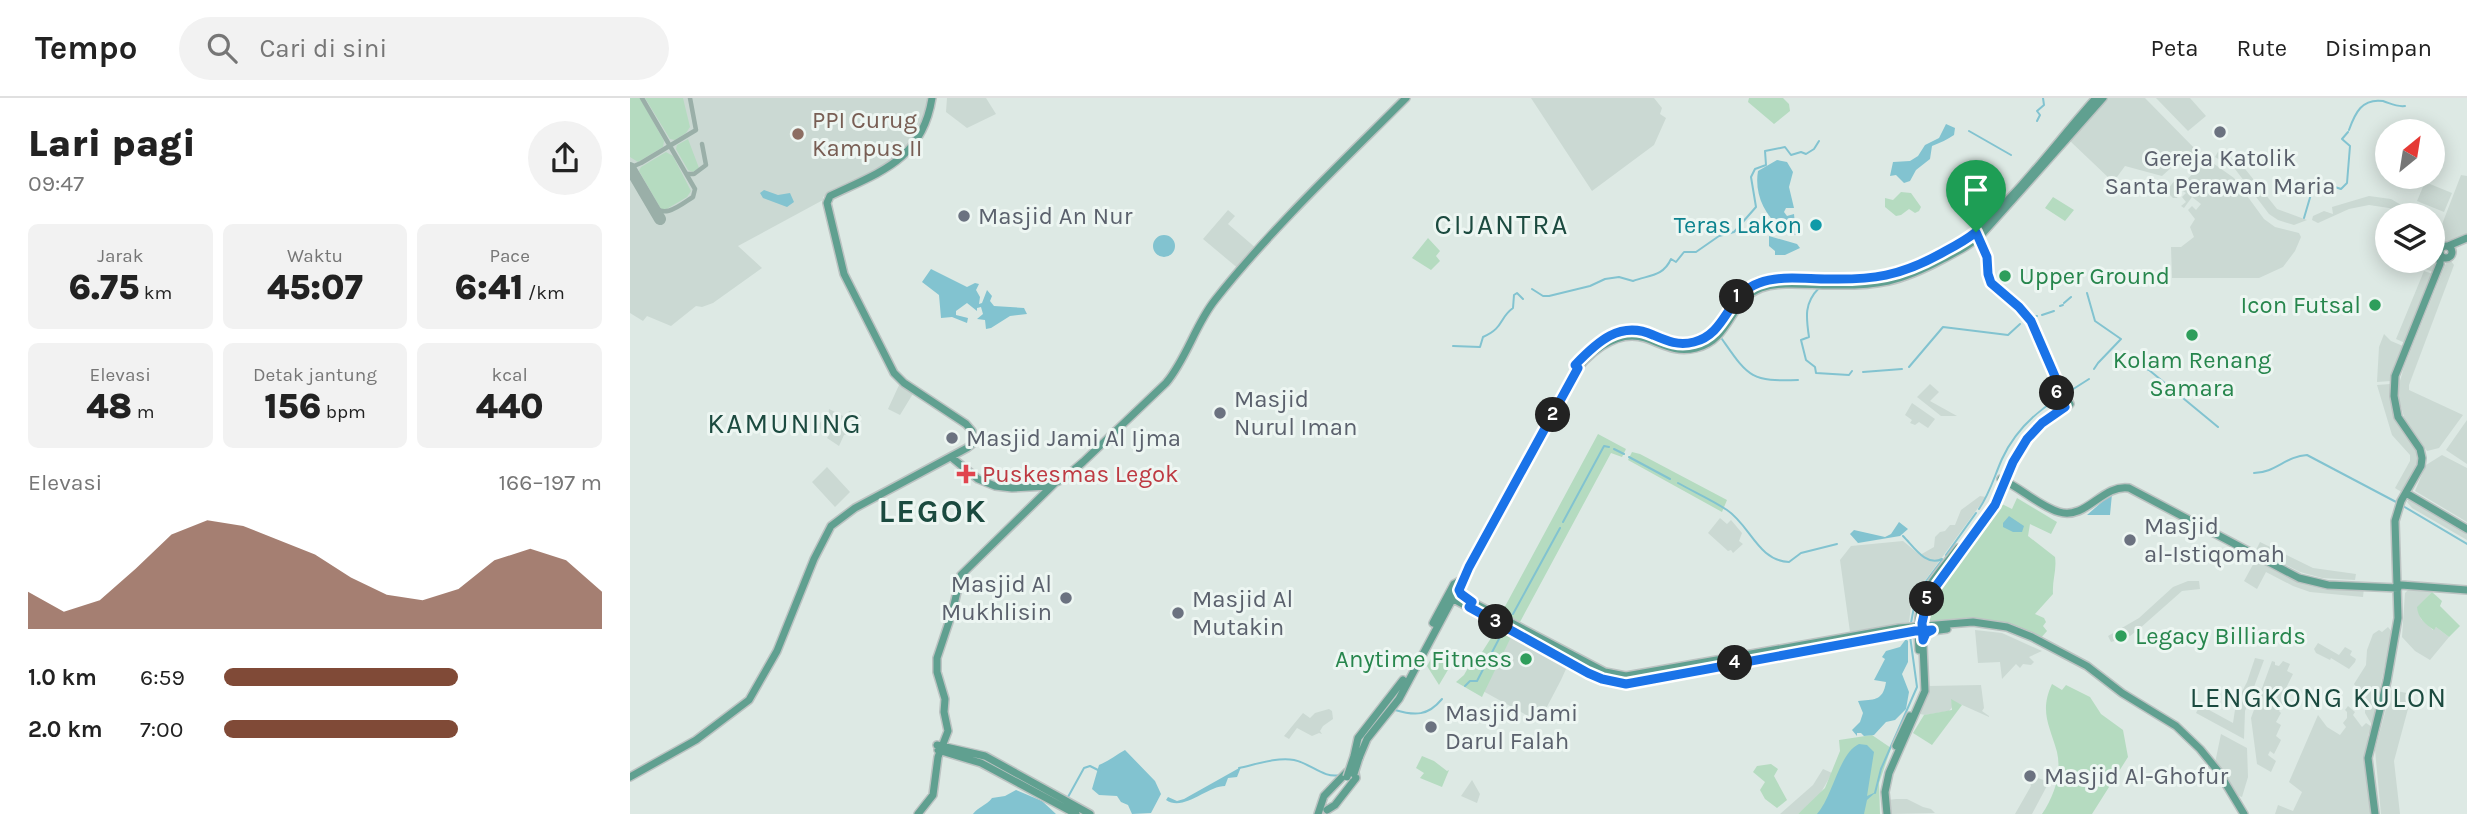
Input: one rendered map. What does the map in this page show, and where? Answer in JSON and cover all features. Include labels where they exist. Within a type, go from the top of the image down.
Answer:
[{"type":"main road","points":[[630,777],[696,740],[749,700],[776,651],[814,559],[831,526],[855,508],[955,457],[972,444],[972,432],[966,424],[904,383],[894,373],[844,274],[827,203],[830,196],[906,155],[926,119],[932,98]]},
{"type":"main road","points":[[1076,814],[985,765],[951,750],[946,743],[946,701],[938,675],[937,658],[961,575],[1054,484],[1070,474],[1163,386],[1178,368],[1217,298],[1266,241],[1406,98]]},
{"type":"main road","points":[[2088,111],[2096,98]]},
{"type":"main road","points":[[1323,811],[1350,777],[1357,757],[1375,724],[1395,706],[1402,685],[1578,368],[1575,365],[1601,340],[1624,330],[1648,332],[1672,343],[1699,341],[1716,330],[1730,306],[1743,292],[1758,283],[1790,278],[1856,283],[1917,270],[1975,237],[2088,111],[2103,98]]},
{"type":"main road","points":[[1975,237],[1986,222],[2037,170]]},
{"type":"main road","points":[[1970,219],[1978,223],[1986,222]]},
{"type":"main road","points":[[1885,814],[1886,782],[1904,734],[1925,691],[1920,628],[1924,594],[1995,505],[2004,479],[2019,450],[2032,433],[2067,404],[2058,389],[2031,321],[2019,307],[1993,287],[1988,278],[1987,263],[1975,237]]},
{"type":"main road","points":[[2377,814],[2370,748],[2389,681],[2398,618],[2400,586],[2394,529],[2401,505],[2423,470],[2425,457],[2422,447],[2399,415],[2399,376],[2428,295],[2447,253],[2467,241]]},
{"type":"main road","points":[[955,457],[978,479],[995,486],[1028,488],[1054,484]]},
{"type":"main road","points":[[2004,479],[2062,512],[2078,511],[2113,489],[2129,488],[2208,527],[2287,572],[2322,582],[2444,588],[2467,592]]},
{"type":"main road","points":[[2409,492],[2463,524]]},
{"type":"main road","points":[[1455,590],[1467,603],[1583,671],[1611,678],[1920,628],[1989,624],[2007,627],[2087,666],[2122,693],[2167,720],[2200,749],[2218,771],[2244,814]]},
{"type":"main road","points":[[1455,590],[1460,592],[1467,603]]},
{"type":"main road","points":[[1402,685],[1449,606],[1455,590]]},
{"type":"main road","points":[[1449,606],[1454,602],[1467,603],[1611,678]]},
{"type":"main road","points":[[1921,614],[1925,622],[1934,627],[1973,627],[2006,632],[2030,641],[2083,669],[2119,697],[2164,723],[2184,739],[2214,774],[2238,814]]},
{"type":"main road","points":[[1906,630],[1921,614]]},
{"type":"main road","points":[[1921,642],[1926,633],[1934,627]]},
{"type":"main road","points":[[1906,630],[1921,642]]},
{"type":"main road","points":[[1566,661],[1570,673],[1583,671]]},
{"type":"main road","points":[[1365,724],[1375,724],[1362,758],[1352,759],[1350,750],[1355,737],[1365,724]]},
{"type":"main road","points":[[934,789],[939,747],[947,727]]},
{"type":"main road","points":[[2191,730],[2200,749]]},
{"type":"main road","points":[[918,814],[932,799],[939,747],[946,736]]},
{"type":"main road","points":[[939,747],[985,756],[1090,814]]},
{"type":"main road","points":[[938,760],[943,753],[951,750]]},
{"type":"main road","points":[[1349,771],[1355,774],[1356,778],[1350,787],[1323,811],[1324,796],[1349,771]]},
{"type":"shaded area","points":[[630,98],[930,98],[918,133],[901,156],[738,246],[762,268],[713,303],[696,306],[671,326],[647,316],[643,321],[630,313]]},
{"type":"shaded area","points":[[947,98],[986,98],[996,114],[967,128],[946,112]]},
{"type":"shaded area","points":[[1531,98],[1654,98],[1662,108],[1660,114],[1666,118],[1654,145],[1592,191]]},
{"type":"shaded area","points":[[2107,98],[2145,98],[2200,154],[2234,178],[2264,219],[2275,227],[2299,233],[2301,237],[2295,251],[2283,267],[2259,278],[2172,278],[2171,247],[2181,247],[2194,237],[2190,227],[2195,219],[2188,210],[2192,206],[2196,210],[2201,204],[2192,197],[2184,208],[2181,206],[2186,202],[2182,197],[2186,193],[2181,190],[2177,198],[2173,198],[2164,189],[2168,189],[2175,180],[2181,186],[2197,169],[2184,156],[2162,176],[2125,166],[2117,177],[2111,180],[2070,141]]},
{"type":"shaded area","points":[[2156,98],[2190,98],[2206,116],[2188,131]]},
{"type":"shaded area","points":[[2219,150],[2242,165],[2277,209],[2307,220],[2294,225],[2269,214],[2235,169],[2215,157]]},
{"type":"shaded area","points":[[2461,175],[2467,176],[2467,236],[2445,244],[2445,217]]},
{"type":"shaded area","points":[[2422,189],[2442,189],[2452,193],[2445,210],[2445,203],[2417,201]]},
{"type":"shaded area","points":[[2369,196],[2391,199],[2398,203],[2375,203],[2375,206],[2349,209],[2318,223],[2312,220],[2313,216],[2324,211],[2333,214],[2332,207]]},
{"type":"shaded area","points":[[1228,210],[1235,216],[1228,224],[1257,249],[1240,270],[1203,239]]},
{"type":"shaded area","points":[[2450,260],[2454,265],[2409,390],[2463,415],[2439,448],[2427,451],[2405,420],[2399,400],[2399,384],[2442,273],[2445,273],[2446,263]]},
{"type":"shaded area","points":[[2423,273],[2433,274],[2405,343],[2396,339]]},
{"type":"shaded area","points":[[2384,334],[2391,341],[2403,346],[2391,381],[2377,382],[2379,347]]},
{"type":"shaded area","points":[[900,383],[914,392],[900,415],[888,409]]},
{"type":"shaded area","points":[[1930,384],[1939,392],[1930,401],[1957,416],[1941,416],[1917,397]]},
{"type":"shaded area","points":[[2390,384],[2392,408],[2397,421],[2420,456],[2403,493],[2395,488],[2410,461],[2410,455],[2392,435],[2377,385]]},
{"type":"shaded area","points":[[1912,403],[1935,419],[1928,428],[1919,422],[1915,425],[1910,423],[1912,420],[1905,415]]},
{"type":"shaded area","points":[[829,409],[847,418],[849,411],[861,415],[852,433],[844,435],[839,446],[815,426],[828,417]]},
{"type":"shaded area","points":[[2467,420],[2467,464],[2446,450]]},
{"type":"shaded area","points":[[2442,455],[2467,468],[2467,522],[2415,491],[2426,465]]},
{"type":"shaded area","points":[[827,467],[850,492],[835,507],[812,482]]},
{"type":"shaded area","points":[[1980,496],[1986,497],[1919,589],[1911,607],[1909,622],[1850,632],[1840,560],[1851,546],[1903,541],[1920,555],[1934,547],[1935,537],[1950,525],[1955,525],[1961,510]]},
{"type":"shaded area","points":[[2410,497],[2467,530],[2467,540],[2412,508],[2407,502]]},
{"type":"shaded area","points":[[1720,518],[1727,524],[1731,520],[1742,533],[1739,541],[1743,544],[1733,553],[1708,533]]},
{"type":"shaded area","points":[[2260,542],[2313,568],[2356,574],[2355,580],[2322,578],[2300,572],[2256,550]]},
{"type":"shaded area","points":[[2256,559],[2291,577],[2364,588],[2363,597],[2310,592],[2266,572],[2257,589],[2244,581]]},
{"type":"shaded area","points":[[2188,581],[2199,581],[2200,589],[2182,591],[2130,636],[2111,642],[2108,636],[2139,618],[2173,587]]},
{"type":"shaded area","points":[[2408,590],[2432,592],[2418,607],[2421,619],[2433,630],[2436,627],[2449,637],[2430,660],[2415,651],[2402,637],[2405,593]]},
{"type":"shaded area","points":[[2388,627],[2392,632],[2372,725],[2365,713],[2365,706],[2357,699],[2363,695],[2354,684],[2366,665],[2367,650],[2373,634]]},
{"type":"shaded area","points":[[1975,630],[2002,633],[2042,651],[2029,657],[2034,662],[2031,665],[2023,664],[2020,668],[2016,664],[2002,679],[2000,662],[1978,663]]},
{"type":"shaded area","points":[[1511,634],[1565,664],[1566,669],[1539,722],[1481,690]]},
{"type":"shaded area","points":[[2318,643],[2339,655],[2345,647],[2352,651],[2350,655],[2356,659],[2355,662],[2349,669],[2316,653],[2314,649]]},
{"type":"shaded area","points":[[2255,658],[2264,660],[2245,711],[2244,739],[2196,713],[2200,705],[2233,723],[2236,703]]},
{"type":"shaded area","points":[[2272,661],[2279,666],[2283,661],[2290,664],[2287,671],[2293,674],[2282,696],[2287,699],[2276,722],[2281,725],[2276,736],[2281,740],[2274,754],[2270,751],[2268,755],[2276,761],[2271,772],[2257,764],[2251,718]]},
{"type":"shaded area","points":[[1981,685],[1984,708],[1982,711],[1989,717],[1951,700],[1953,706],[1949,711],[1920,714],[1929,686]]},
{"type":"shaded area","points":[[2391,690],[2412,694],[2394,761],[2400,814],[2381,814],[2375,750]]},
{"type":"shaded area","points":[[2348,706],[2355,712],[2353,715],[2362,727],[2366,723],[2372,727],[2368,735],[2366,772],[2372,814],[2275,814],[2278,805],[2293,811],[2302,792],[2289,782],[2318,715],[2327,727],[2340,735],[2346,727],[2343,723],[2347,718],[2345,710]]},
{"type":"shaded area","points":[[1329,709],[1333,719],[1323,726],[1320,731],[1322,734],[1312,736],[1297,728],[1289,739],[1284,736],[1303,713],[1310,718],[1315,713]]},
{"type":"shaded area","points":[[2221,734],[2247,748],[2248,777],[2242,797],[2215,763]]},
{"type":"shaded area","points":[[1823,769],[1832,773],[1819,796],[1798,814],[1780,814],[1813,785]]},
{"type":"shaded area","points":[[2038,778],[2049,782],[2032,814],[2015,814],[2031,786],[2030,783]]},
{"type":"shaded area","points":[[1472,780],[1480,794],[1477,803],[1461,796]]},
{"type":"shaded area","points":[[1907,799],[1935,813],[1890,814],[1888,800]]},
{"type":"green space","points":[[630,98],[640,98],[664,141],[663,147],[638,162],[630,157]]},
{"type":"green space","points":[[645,98],[683,98],[690,127],[686,133],[675,140],[670,139]]},
{"type":"green space","points":[[1749,98],[1783,98],[1789,104],[1790,111],[1774,124],[1748,102]]},
{"type":"green space","points":[[688,139],[699,168],[693,172],[688,170],[676,149],[677,145]]},
{"type":"green space","points":[[666,152],[673,156],[691,191],[687,197],[665,210],[661,209],[639,171],[641,167]]},
{"type":"green space","points":[[1901,192],[1911,193],[1921,207],[1919,211],[1915,213],[1909,209],[1896,216],[1885,207],[1885,198],[1893,200]]},
{"type":"green space","points":[[2053,197],[2074,210],[2065,221],[2045,208]]},
{"type":"green space","points":[[1428,238],[1440,251],[1436,256],[1440,261],[1431,270],[1412,258]]},
{"type":"green space","points":[[1598,434],[1626,449],[1622,457],[1611,453],[1520,622],[1502,612]]},
{"type":"green space","points":[[1632,452],[1727,500],[1722,512],[1628,460]]},
{"type":"green space","points":[[2017,498],[2057,522],[2051,534],[2030,524],[2028,536],[2055,557],[2053,594],[2035,614],[2044,618],[2046,622],[2043,626],[2047,631],[2040,639],[1973,620],[1927,621],[1929,604],[1934,595],[2000,503],[2012,509]]},
{"type":"green space","points":[[2432,592],[2442,601],[2440,606],[2460,626],[2449,637],[2436,627],[2434,630],[2431,628],[2419,614],[2417,607]]},
{"type":"green space","points":[[1498,627],[1512,635],[1482,697],[1456,682],[1464,675],[1473,659],[1477,660]]},
{"type":"green space","points":[[1434,653],[1452,663],[1439,685],[1427,666]]},
{"type":"green space","points":[[2052,684],[2062,690],[2066,685],[2090,697],[2101,714],[2123,730],[2128,757],[2092,814],[2042,814],[2058,777],[2057,752],[2046,711]]},
{"type":"green space","points":[[1951,699],[1962,705],[1932,745],[1913,733],[1924,715],[1952,710]]},
{"type":"green space","points":[[1872,735],[1891,748],[1879,783],[1880,814],[1798,814],[1825,788],[1840,751],[1839,740]]},
{"type":"green space","points":[[1422,756],[1449,770],[1442,787],[1420,778],[1424,773],[1416,768]]},
{"type":"green space","points":[[1771,764],[1778,769],[1774,776],[1787,800],[1777,808],[1765,799],[1760,790],[1765,782],[1753,772],[1757,766]]},
{"type":"water","points":[[1946,124],[1955,128],[1954,135],[1932,146],[1930,159],[1916,170],[1910,181],[1904,183],[1896,175],[1890,176],[1893,162],[1910,161],[1918,156],[1925,145],[1939,138]]},
{"type":"water","points":[[1777,160],[1787,162],[1793,172],[1789,187],[1794,208],[1786,208],[1784,212],[1787,216],[1794,214],[1796,235],[1773,231],[1774,227],[1784,230],[1771,219],[1759,196],[1758,171]]},
{"type":"water","points":[[764,190],[778,195],[790,193],[794,202],[787,207],[763,198],[760,193]]},
{"type":"water","points":[[1164,235],[1172,238],[1175,246],[1172,254],[1164,257],[1156,254],[1153,246],[1156,238]]},
{"type":"water","points":[[1769,236],[1797,244],[1800,248],[1785,255],[1775,255],[1775,251],[1769,246]]},
{"type":"water","points":[[931,269],[967,287],[979,284],[976,290],[980,297],[979,304],[982,303],[987,290],[992,296],[990,301],[994,306],[1024,308],[1027,314],[1010,316],[986,329],[985,320],[977,319],[983,314],[981,307],[977,308],[977,311],[967,303],[956,311],[956,315],[968,318],[967,323],[952,317],[941,318],[939,295],[922,282]]},
{"type":"water","points":[[2111,494],[2110,515],[2087,515]]},
{"type":"water","points":[[2009,516],[2024,526],[2022,532],[2013,532],[2003,527]]},
{"type":"water","points":[[1899,522],[1908,529],[1900,536],[1858,543],[1850,534],[1854,530],[1885,537],[1891,534]]},
{"type":"water","points":[[1906,639],[1908,662],[1902,674],[1909,692],[1906,709],[1895,720],[1886,722],[1874,735],[1864,736],[1857,733],[1857,736],[1852,730],[1860,722],[1863,713],[1858,701],[1880,696],[1886,682],[1874,680],[1885,659],[1882,657],[1886,651],[1900,647]]},
{"type":"water","points":[[1859,744],[1867,745],[1874,752],[1867,796],[1876,792],[1867,800],[1864,814],[1817,814],[1828,797],[1846,756]]},
{"type":"water","points":[[1125,750],[1155,781],[1161,794],[1151,813],[1132,814],[1128,805],[1121,802],[1117,796],[1099,795],[1092,789],[1099,765]]},
{"type":"water","points":[[1241,767],[1237,777],[1228,778],[1225,786],[1180,803],[1166,800],[1168,797],[1177,801],[1184,799]]},
{"type":"water","points":[[1016,790],[1042,801],[1056,814],[973,814],[992,798],[1005,796]]},
{"type":"waterway","points":[[2037,121],[2040,115],[2037,111],[2044,105],[2043,98]]},
{"type":"waterway","points":[[2349,130],[2360,108],[2365,104],[2383,101],[2405,106]]},
{"type":"waterway","points":[[1969,131],[2011,155]]},
{"type":"waterway","points":[[2304,218],[2317,181],[2341,189],[2347,183],[2350,146],[2342,139],[2348,132]]},
{"type":"waterway","points":[[1532,289],[1543,296],[1549,296],[1590,286],[1605,279],[1619,277],[1633,281],[1659,272],[1671,259],[1676,262],[1684,252],[1696,252],[1719,236],[1734,232],[1756,207],[1751,177],[1755,169],[1766,165],[1765,151],[1785,147],[1791,155],[1801,152],[1806,154],[1814,149],[1819,141]]},
{"type":"waterway","points":[[1819,288],[1807,311],[1809,337],[1801,340],[1806,360],[1815,367],[1816,373],[1849,375],[1852,371]]},
{"type":"waterway","points":[[1453,346],[1480,347],[1483,337],[1495,330],[1513,308],[1514,295],[1517,293],[1523,299]]},
{"type":"waterway","points":[[2087,293],[2095,321],[2121,339],[2094,369]]},
{"type":"waterway","points":[[2064,303],[2071,297]]},
{"type":"waterway","points":[[2042,315],[2054,311]]},
{"type":"waterway","points":[[2031,318],[2037,316]]},
{"type":"waterway","points":[[1909,367],[1943,327],[2008,335],[2020,324]]},
{"type":"waterway","points":[[1722,339],[1738,361],[1752,374],[1770,380],[1798,380]]},
{"type":"waterway","points":[[2119,365],[2133,364],[2149,370],[2218,427]]},
{"type":"waterway","points":[[1863,372],[1902,369]]},
{"type":"waterway","points":[[2067,393],[2089,379]]},
{"type":"waterway","points":[[1979,509],[2012,441],[2032,418],[2057,399]]},
{"type":"waterway","points":[[1563,522],[1604,446],[1609,447]]},
{"type":"waterway","points":[[1614,449],[1624,454]]},
{"type":"waterway","points":[[2254,473],[2307,455],[2398,503]]},
{"type":"waterway","points":[[1629,457],[1670,479]]},
{"type":"waterway","points":[[1678,483],[1735,516],[1762,549],[1778,560],[1789,562],[1801,553],[1837,544]]},
{"type":"waterway","points":[[2403,506],[2467,544]]},
{"type":"waterway","points":[[1946,555],[1976,513]]},
{"type":"waterway","points":[[1513,614],[1560,528]]},
{"type":"waterway","points":[[1903,536],[1926,558],[1936,561],[1942,559]]},
{"type":"waterway","points":[[1921,588],[1942,560]]},
{"type":"waterway","points":[[1911,623],[1914,607]]},
{"type":"waterway","points":[[1465,686],[1470,681],[1477,681],[1501,635]]},
{"type":"waterway","points":[[1875,793],[1881,769],[1917,687],[1910,636]]},
{"type":"waterway","points":[[1395,710],[1426,712],[1442,699]]},
{"type":"waterway","points":[[1360,742],[1370,730]]},
{"type":"waterway","points":[[1239,768],[1287,759],[1328,775],[1340,775]]},
{"type":"waterway","points":[[1068,797],[1084,768],[1090,766],[1100,771]]},
{"type":"taxiway","points":[[642,98],[695,189],[693,197],[672,210],[661,211],[651,204]]},
{"type":"taxiway","points":[[630,165],[641,163],[696,130],[690,98]]},
{"type":"taxiway","points":[[688,174],[694,174],[706,165],[702,144]]},
{"type":"runway","points":[[630,168],[660,219]]},
{"type":"place","name":"Gereja Katolik Santa Perawan Maria","points":[[2220,132]]},
{"type":"place","name":"PPI Curug Kampus II","points":[[798,134]]},
{"type":"place","name":"Masjid An Nur","points":[[964,216]]},
{"type":"place","name":"Teras Lakon","points":[[1816,225]]},
{"type":"place","name":"Upper Ground","points":[[2005,276]]},
{"type":"place","name":"Icon Futsal","points":[[2375,305]]},
{"type":"place","name":"Kolam Renang Samara","points":[[2192,335]]},
{"type":"place","name":"Masjid Nurul Iman","points":[[1220,413]]},
{"type":"place","name":"Masjid Jami Al Ijma","points":[[952,438]]},
{"type":"place","name":"Puskesmas Legok","points":[[966,474]]},
{"type":"place","name":"Masjid al-Istiqomah","points":[[2130,540]]},
{"type":"place","name":"Masjid Al Mukhlisin","points":[[1066,598]]},
{"type":"place","name":"Masjid Al Mutakin","points":[[1178,613]]},
{"type":"place","name":"Legacy Billiards","points":[[2121,636]]},
{"type":"place","name":"Anytime Fitness","points":[[1526,659]]},
{"type":"place","name":"Masjid Jami Darul Falah","points":[[1431,727]]},
{"type":"place","name":"Masjid Al-Ghofur","points":[[2030,776]]},
{"type":"district","name":"CIJANTRA","points":[[1502,224]]},
{"type":"district","name":"KAMUNING","points":[[785,423]]},
{"type":"district","name":"LEGOK","points":[[933,511]]},
{"type":"district","name":"LENGKONG KULON","points":[[2319,697]]},
{"type":"route","points":[[1976,232],[1918,266],[1888,277],[1856,280],[1790,278],[1758,283],[1743,292],[1730,306],[1716,330],[1699,341],[1672,343],[1639,330],[1615,332],[1601,340],[1575,365],[1578,368],[1469,567],[1459,590],[1472,602],[1469,607],[1588,673],[1610,682],[1626,684],[1849,642],[1915,631],[1923,631],[1932,630],[1926,633],[1923,640],[1923,631],[1922,623],[1928,597],[1995,505],[2019,450],[2042,423],[2065,407],[2056,391],[2060,388],[2031,321],[1989,281],[1987,257],[1976,232]]}]
